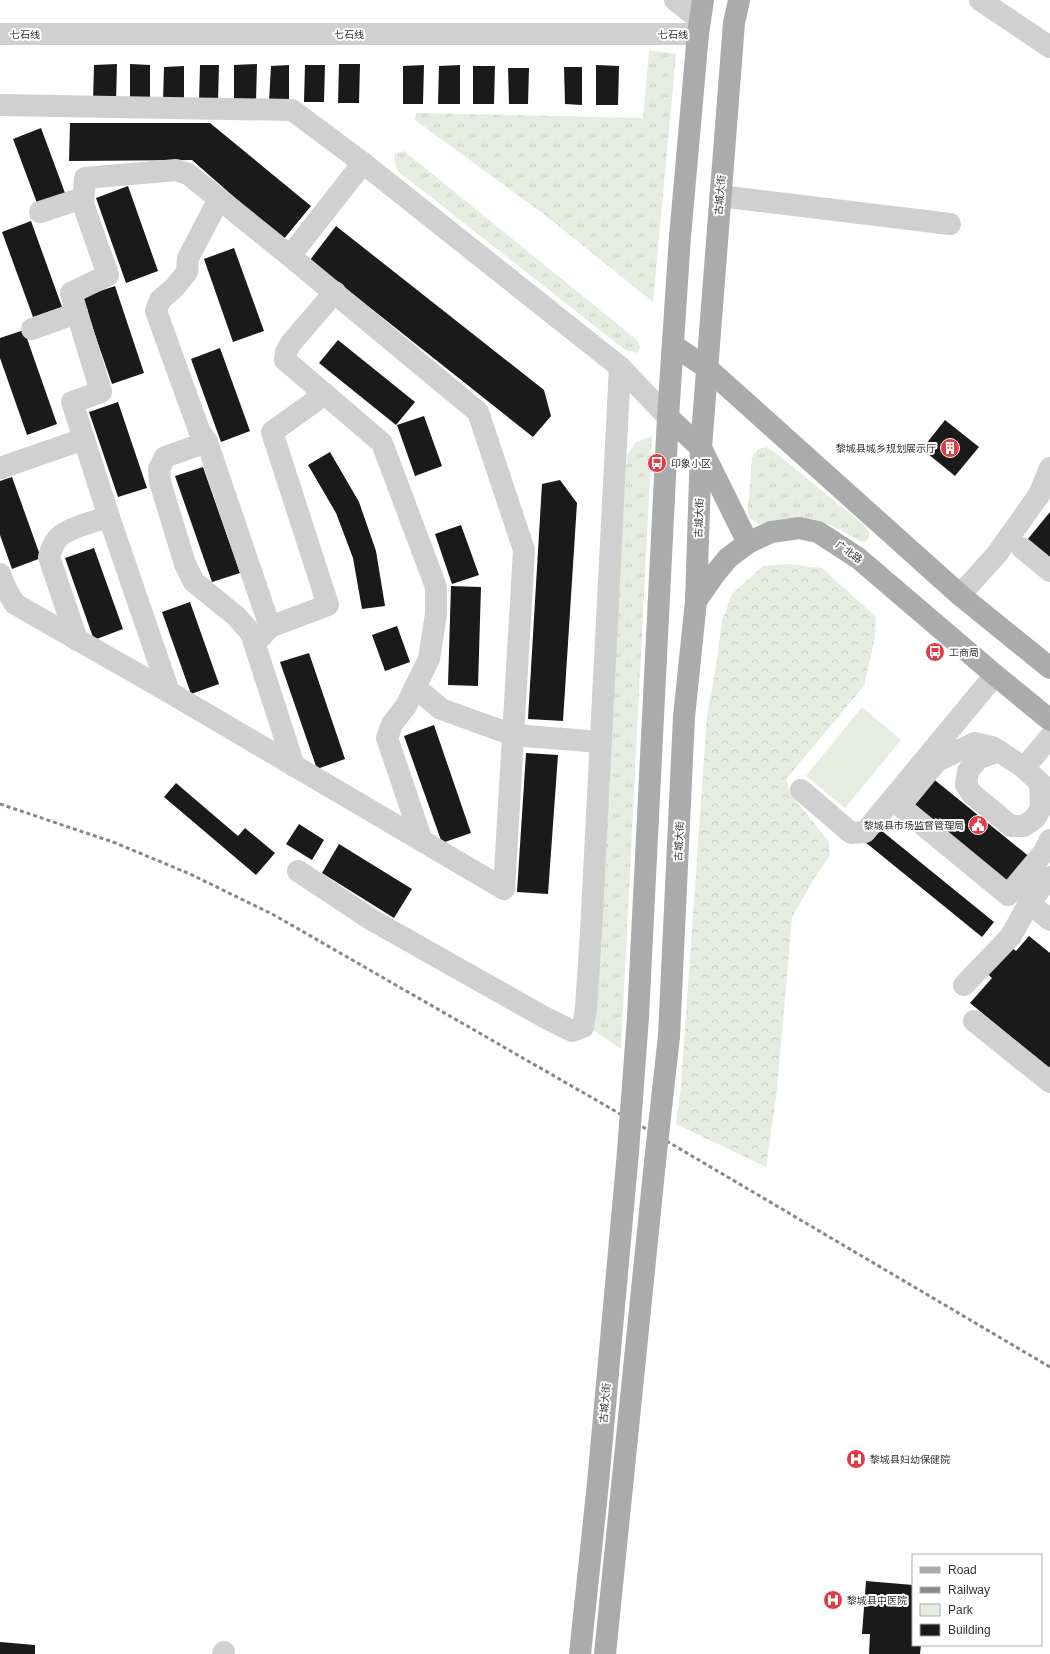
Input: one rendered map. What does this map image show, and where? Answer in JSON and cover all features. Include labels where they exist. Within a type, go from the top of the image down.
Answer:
[{"type":"main road","name":"古城大街","points":[[605,1654],[669,1036],[684,717],[696,601],[700,448],[734,23],[739,0]]},
{"type":"main road","points":[[700,18],[680,237],[668,417],[700,448],[748,543]]},
{"type":"main road","points":[[673,345],[707,368],[960,595],[1050,668]]},
{"type":"main road","name":"古城大街","points":[[580,1654],[598,1484],[628,1152],[638,1017],[668,417]]},
{"type":"main road","name":"广北路","points":[[696,601],[728,558],[748,543],[771,532],[799,528],[818,532],[858,558],[1050,720]]},
{"type":"street","points":[[675,0],[700,18]]},
{"type":"street","points":[[980,0],[1050,47]]},
{"type":"street","name":"七石线","points":[[0,34],[700,18]]},
{"type":"street","points":[[0,105],[292,110],[363,163],[620,367],[668,417]]},
{"type":"street","points":[[290,256],[363,163]]},
{"type":"street","points":[[0,574],[6,591],[14,604],[169,692],[504,889],[524,550],[478,412],[335,292],[188,174],[176,170],[85,178],[82,204],[108,275],[70,292],[101,392],[72,402],[169,692]]},
{"type":"street","points":[[720,196],[950,224]]},
{"type":"street","points":[[40,212],[83,198]]},
{"type":"street","points":[[219,199],[188,258],[187,272],[175,287],[160,300],[156,311],[199,430],[207,442],[270,627]]},
{"type":"street","points":[[335,292],[291,343],[286,352],[285,360],[382,443],[436,587],[436,614],[429,659],[406,706],[392,724],[386,738],[422,841]]},
{"type":"street","points":[[32,329],[77,313]]},
{"type":"street","points":[[298,871],[372,920],[544,1017],[572,1031],[584,1027],[590,947],[620,367]]},
{"type":"street","points":[[254,644],[270,627],[328,605],[272,432],[325,394]]},
{"type":"street","points":[[0,468],[84,439]]},
{"type":"street","points":[[207,442],[165,457],[159,469],[160,482],[185,564],[194,582],[236,616],[251,633],[294,766]]},
{"type":"street","points":[[960,595],[997,554],[1038,495],[1050,468]]},
{"type":"street","points":[[77,640],[49,557],[52,548],[59,537],[72,530],[109,516]]},
{"type":"street","points":[[1022,548],[1050,571]]},
{"type":"street","points":[[800,790],[852,833],[865,832],[995,675]]},
{"type":"street","points":[[415,687],[441,709],[513,735],[601,742]]},
{"type":"street","points":[[1024,768],[1050,737]]},
{"type":"street","points":[[999,752],[979,758],[968,770],[966,785],[972,794],[1011,826],[1024,826],[1035,818],[1041,808],[1045,787],[1024,768],[992,747],[975,744],[937,761],[900,806],[1008,895],[1044,852],[1050,840]]},
{"type":"street","points":[[964,985],[1011,936],[1029,903],[1050,877]]},
{"type":"street","points":[[1029,903],[1050,920]]},
{"type":"street","points":[[974,1021],[1050,1082]]},
{"type":"green space","points":[[649,50],[676,54],[653,302],[545,215],[415,120],[416,113],[643,118]]},
{"type":"green space","points":[[404,151],[637,340],[640,347],[638,353],[625,350],[398,171],[394,161],[395,154]]},
{"type":"green space","points":[[652,436],[621,1049],[592,1029],[627,455],[636,442]]},
{"type":"green space","points":[[766,447],[776,453],[865,526],[869,532],[869,538],[865,542],[861,541],[831,525],[811,519],[791,518],[760,524],[749,518],[748,510],[752,457],[758,449]]},
{"type":"green space","points":[[786,564],[822,568],[876,617],[875,637],[864,686],[786,779],[790,793],[829,842],[830,856],[817,874],[792,917],[777,1090],[766,1167],[676,1124],[681,1086],[707,716],[722,621],[732,594],[763,566]]},
{"type":"green space","points":[[862,707],[901,740],[845,808],[806,776]]},
{"type":"building","points":[[117,64],[116,102],[93,102],[94,65]]},
{"type":"building","points":[[130,64],[150,65],[150,102],[130,102]]},
{"type":"building","points":[[257,64],[256,102],[234,102],[234,65]]},
{"type":"building","points":[[339,64],[360,64],[359,103],[338,103]]},
{"type":"building","points":[[200,65],[219,65],[218,103],[199,102]]},
{"type":"building","points":[[289,65],[289,102],[269,102],[271,66]]},
{"type":"building","points":[[305,65],[325,65],[324,102],[304,102]]},
{"type":"building","points":[[424,65],[423,104],[403,104],[403,66]]},
{"type":"building","points":[[460,65],[460,104],[438,104],[439,66]]},
{"type":"building","points":[[596,65],[619,66],[618,105],[596,105]]},
{"type":"building","points":[[184,66],[184,102],[163,102],[164,67]]},
{"type":"building","points":[[473,66],[495,66],[494,104],[473,104]]},
{"type":"building","points":[[564,67],[582,67],[582,105],[565,104]]},
{"type":"building","points":[[508,68],[529,68],[528,104],[509,104]]},
{"type":"building","points":[[70,123],[210,123],[311,206],[283,240],[192,160],[69,161]]},
{"type":"building","points":[[41,128],[65,193],[37,203],[13,139]]},
{"type":"building","points":[[128,186],[158,271],[126,283],[96,198]]},
{"type":"building","points":[[31,221],[62,307],[33,317],[2,232]]},
{"type":"building","points":[[336,226],[544,390],[551,416],[533,437],[310,260]]},
{"type":"building","points":[[234,248],[264,331],[233,342],[204,259]]},
{"type":"building","points":[[115,286],[144,373],[112,384],[82,297]]},
{"type":"building","points":[[24,330],[57,424],[27,435],[0,358],[0,338]]},
{"type":"building","points":[[338,340],[415,402],[396,425],[319,363]]},
{"type":"building","points":[[220,348],[250,431],[221,442],[191,359]]},
{"type":"building","points":[[118,402],[147,488],[118,497],[89,412]]},
{"type":"building","points":[[424,416],[442,466],[415,476],[397,425]]},
{"type":"building","name":"黎城县城乡规划展示厅","points":[[945,420],[979,447],[955,476],[922,449]]},
{"type":"building","points":[[330,452],[359,502],[376,551],[385,606],[362,609],[353,558],[336,513],[308,465]]},
{"type":"building","points":[[203,467],[240,573],[212,582],[175,476]]},
{"type":"building","points":[[12,477],[41,558],[12,569],[0,535],[0,481]]},
{"type":"building","points":[[560,480],[577,503],[563,721],[528,719],[542,484]]},
{"type":"building","points":[[1050,512],[1050,560],[1027,540]]},
{"type":"building","points":[[461,525],[479,575],[452,584],[435,534]]},
{"type":"building","points":[[94,548],[123,629],[94,640],[65,558]]},
{"type":"building","points":[[451,586],[481,587],[478,686],[448,685]]},
{"type":"building","points":[[190,602],[219,684],[191,694],[162,612]]},
{"type":"building","points":[[397,626],[410,662],[385,671],[372,635]]},
{"type":"building","points":[[309,653],[345,759],[317,769],[280,662]]},
{"type":"building","points":[[434,725],[471,833],[442,843],[404,736]]},
{"type":"building","points":[[526,753],[558,755],[548,894],[517,892]]},
{"type":"building","points":[[931,777],[1031,858],[1010,884],[910,803]]},
{"type":"building","points":[[176,783],[238,836],[245,828],[275,853],[256,875],[164,797]]},
{"type":"building","points":[[299,824],[324,840],[312,860],[286,844]]},
{"type":"building","points":[[877,827],[994,922],[982,937],[865,842]]},
{"type":"building","points":[[339,844],[412,889],[394,918],[322,873]]},
{"type":"building","points":[[1029,936],[1050,953],[1049,1068],[970,1003],[992,978],[986,973],[1009,945],[1016,951]]},
{"type":"building","points":[[866,1581],[912,1585],[912,1646],[921,1646],[920,1654],[869,1654],[870,1634],[862,1634]]},
{"type":"building","points":[[0,1642],[35,1645],[35,1654],[0,1654]]},
{"type":"railway","points":[[0,804],[113,842],[190,874],[274,915],[636,1123],[1050,1367]]},
{"type":"place","name":"黎城县城乡规划展示厅","points":[[950,448]]},
{"type":"place","name":"印象小区","points":[[657,463]]},
{"type":"place","name":"工商局","points":[[935,652]]},
{"type":"place","name":"黎城县市场监督管理局","points":[[978,825]]},
{"type":"place","name":"黎城县妇幼保健院","points":[[856,1459]]},
{"type":"place","name":"黎城县中医院","points":[[833,1600]]}]
